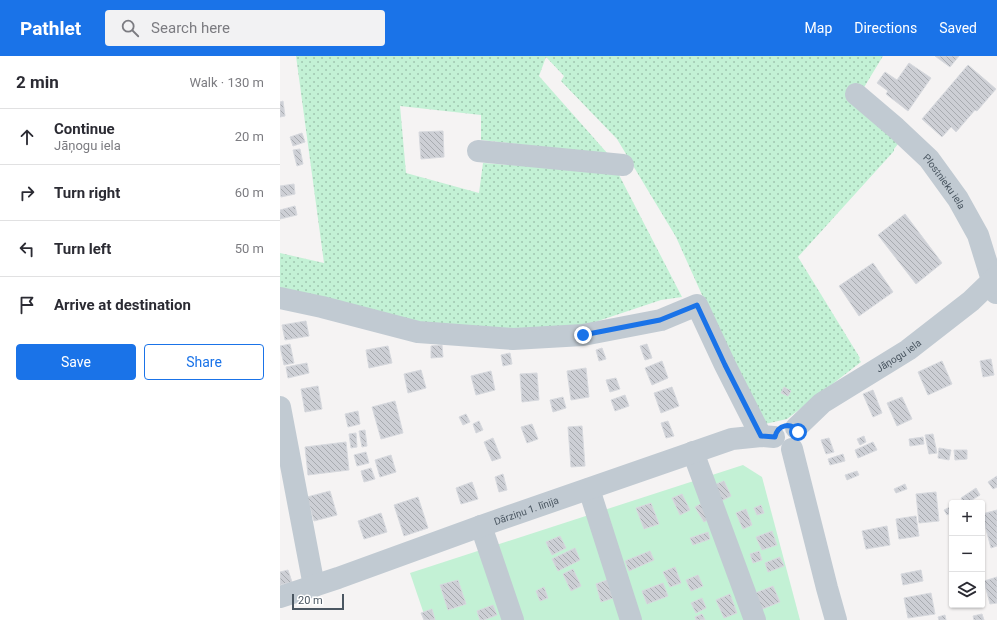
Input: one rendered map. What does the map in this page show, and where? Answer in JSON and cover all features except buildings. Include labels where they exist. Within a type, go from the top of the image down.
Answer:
[{"type":"street","name":"Plostnieku iela","points":[[856,94],[896,128],[929,159],[958,199],[978,235],[996,283]]},
{"type":"street","points":[[478,151],[623,165]]},
{"type":"street","name":"Jāņogu iela","points":[[781,438],[822,403],[908,350],[996,283]]},
{"type":"street","points":[[280,298],[322,307],[418,332],[513,339],[583,335],[660,320],[697,305],[725,365],[781,438],[836,620]]},
{"type":"street","points":[[280,408],[314,586]]},
{"type":"street","name":"Dārziņu 1. līnija","points":[[280,597],[732,439],[781,438]]},
{"type":"street","points":[[693,452],[755,620]]},
{"type":"street","points":[[589,489],[631,620]]},
{"type":"street","points":[[481,526],[513,620]]},
{"type":"green space","points":[[296,56],[883,56],[863,89],[898,144],[894,151],[798,257],[860,358],[859,359],[861,362],[787,419],[765,424],[751,404],[676,237],[617,139],[561,81],[564,76],[546,57],[539,76],[608,154],[481,140],[481,115],[400,106],[406,173],[479,193],[483,163],[618,173],[682,297],[661,300],[580,327],[496,331],[427,324],[280,291],[280,253],[324,263]]},
{"type":"green space","points":[[743,465],[762,477],[800,620],[426,620],[410,573]]},
{"type":"route","points":[[583,335],[660,320],[697,305],[761,436],[775,437],[778,430],[785,425],[796,428],[798,432]]}]
